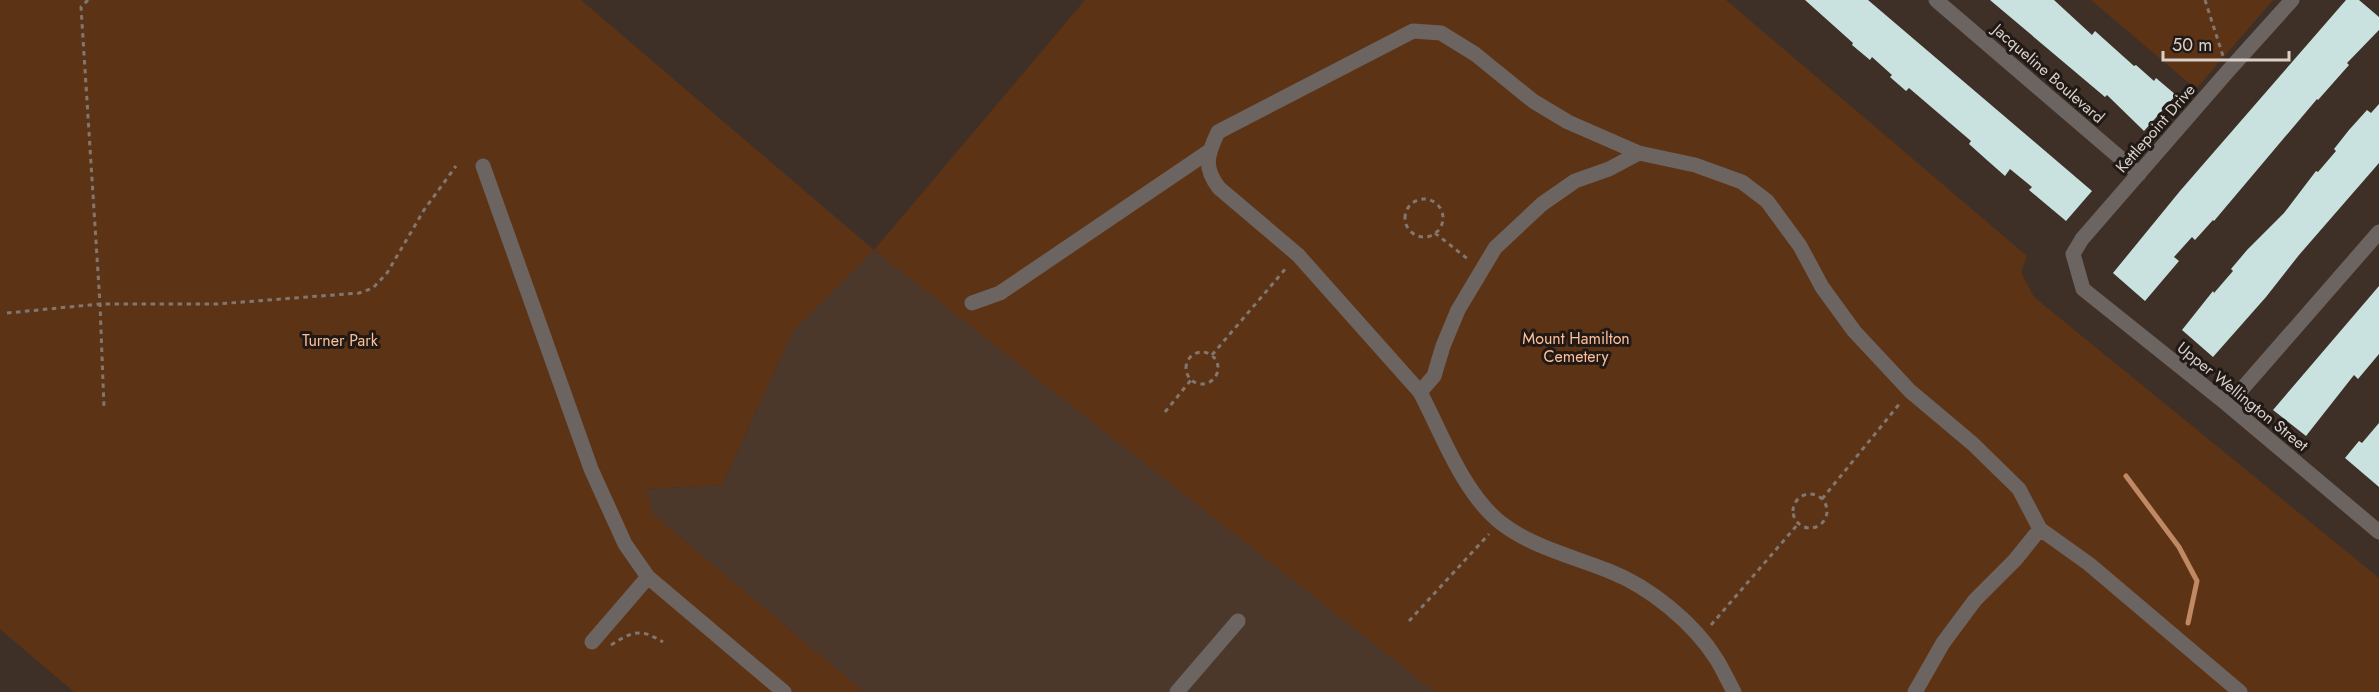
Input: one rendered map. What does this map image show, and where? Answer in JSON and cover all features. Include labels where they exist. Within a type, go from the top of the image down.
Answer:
[{"type":"street","name":"Jacqueline Boulevard","points":[[1936,0],[2139,174]]},
{"type":"street","name":"Kettlepoint Drive","points":[[2083,289],[2073,254],[2082,239],[2292,0]]},
{"type":"street","points":[[1734,692],[1717,659],[1701,638],[1662,600],[1610,571],[1538,545],[1500,522],[1470,489],[1420,392],[1298,255],[1219,188],[1209,175],[1208,152],[1218,132],[1413,31],[1441,33],[1475,54],[1533,100],[1568,122],[1639,153],[1695,165],[1743,182],[1767,201],[1800,246],[1822,287],[1854,331],[1910,391],[1974,444],[2019,489],[2040,529],[2089,564],[2240,692]]},
{"type":"street","points":[[972,303],[1000,293],[1208,152]]},
{"type":"street","points":[[1420,392],[1434,376],[1458,310],[1495,248],[1542,204],[1575,181],[1609,169],[1639,153]]},
{"type":"street","points":[[483,166],[591,469],[625,544],[648,577],[784,692]]},
{"type":"street","points":[[2228,405],[2379,232]]},
{"type":"street","name":"Upper Wellington Street","points":[[2083,289],[2228,405],[2379,532]]},
{"type":"street","points":[[1915,692],[1943,643],[1975,600],[2015,560],[2040,529]]},
{"type":"street","points":[[592,642],[648,577]]},
{"type":"street","points":[[1177,692],[1238,621]]},
{"type":"path","points":[[88,0],[81,7],[100,304],[104,408]]},
{"type":"path","points":[[2205,0],[2228,71]]},
{"type":"path","points":[[7,313],[100,304],[217,304],[359,293],[373,288],[387,273],[424,210],[456,166]]},
{"type":"path","points":[[1424,199],[1430,200],[1439,207],[1443,218],[1435,234],[1422,237],[1410,232],[1404,220],[1408,207],[1412,203],[1424,199]]},
{"type":"path","points":[[1435,234],[1480,270]]},
{"type":"path","points":[[1212,355],[1298,255]]},
{"type":"path","points":[[1202,352],[1212,355],[1218,364],[1214,379],[1205,384],[1191,380],[1185,371],[1185,365],[1191,355],[1202,352]]},
{"type":"path","points":[[1165,412],[1191,380]]},
{"type":"path","points":[[1822,499],[1910,391]]},
{"type":"path","points":[[1806,494],[1817,495],[1828,508],[1823,524],[1807,529],[1798,524],[1792,513],[1796,501],[1806,494]]},
{"type":"path","points":[[1409,621],[1500,522]]},
{"type":"path","points":[[1701,638],[1798,524]]},
{"type":"path","points":[[610,646],[628,634],[646,632],[663,642]]},
{"type":"shaded area","points":[[874,250],[1435,692],[864,692],[653,514],[646,489],[722,485],[793,331]]},
{"type":"green space","name":"Turner Park","points":[[0,0],[581,0],[874,250],[793,331],[722,485],[647,489],[653,514],[864,692],[74,692],[0,629]]},
{"type":"green space","name":"Mount Hamilton Cemetery","points":[[1085,0],[1726,0],[2027,256],[2021,272],[2034,297],[2379,578],[2379,692],[1435,692],[874,250]]},
{"type":"green space","points":[[2091,0],[2273,0],[2196,89]]},
{"type":"building","points":[[1805,0],[1868,0],[2092,191],[2066,221],[2029,190],[2032,187],[2010,169],[2005,176],[1969,144],[1971,141],[1909,88],[1906,91],[1890,77],[1892,75],[1872,57],[1870,60],[1852,45],[1853,43]]},
{"type":"building","points":[[1990,0],[2054,0],[2092,35],[2095,31],[2134,66],[2136,65],[2154,81],[2156,78],[2176,95],[2144,131],[2107,95],[2105,97]]},
{"type":"building","points":[[2346,0],[2359,0],[2379,17],[2379,30],[2347,63],[2349,65],[2317,99],[2214,221],[2195,240],[2192,237],[2174,257],[2179,261],[2145,301],[2113,273],[2180,191]]},
{"type":"building","points":[[2379,104],[2379,163],[2213,357],[2182,330],[2213,291],[2214,293],[2233,271],[2231,269],[2247,250],[2284,213],[2316,171],[2318,172],[2336,151],[2334,149],[2349,130],[2367,110],[2371,113]]},
{"type":"building","points":[[2379,286],[2379,354],[2358,379],[2354,375],[2306,436],[2273,410]]},
{"type":"building","points":[[2379,423],[2379,487],[2345,458],[2359,441],[2362,443]]},
{"type":"waterway","points":[[2126,476],[2179,547],[2197,581],[2188,623]]}]
